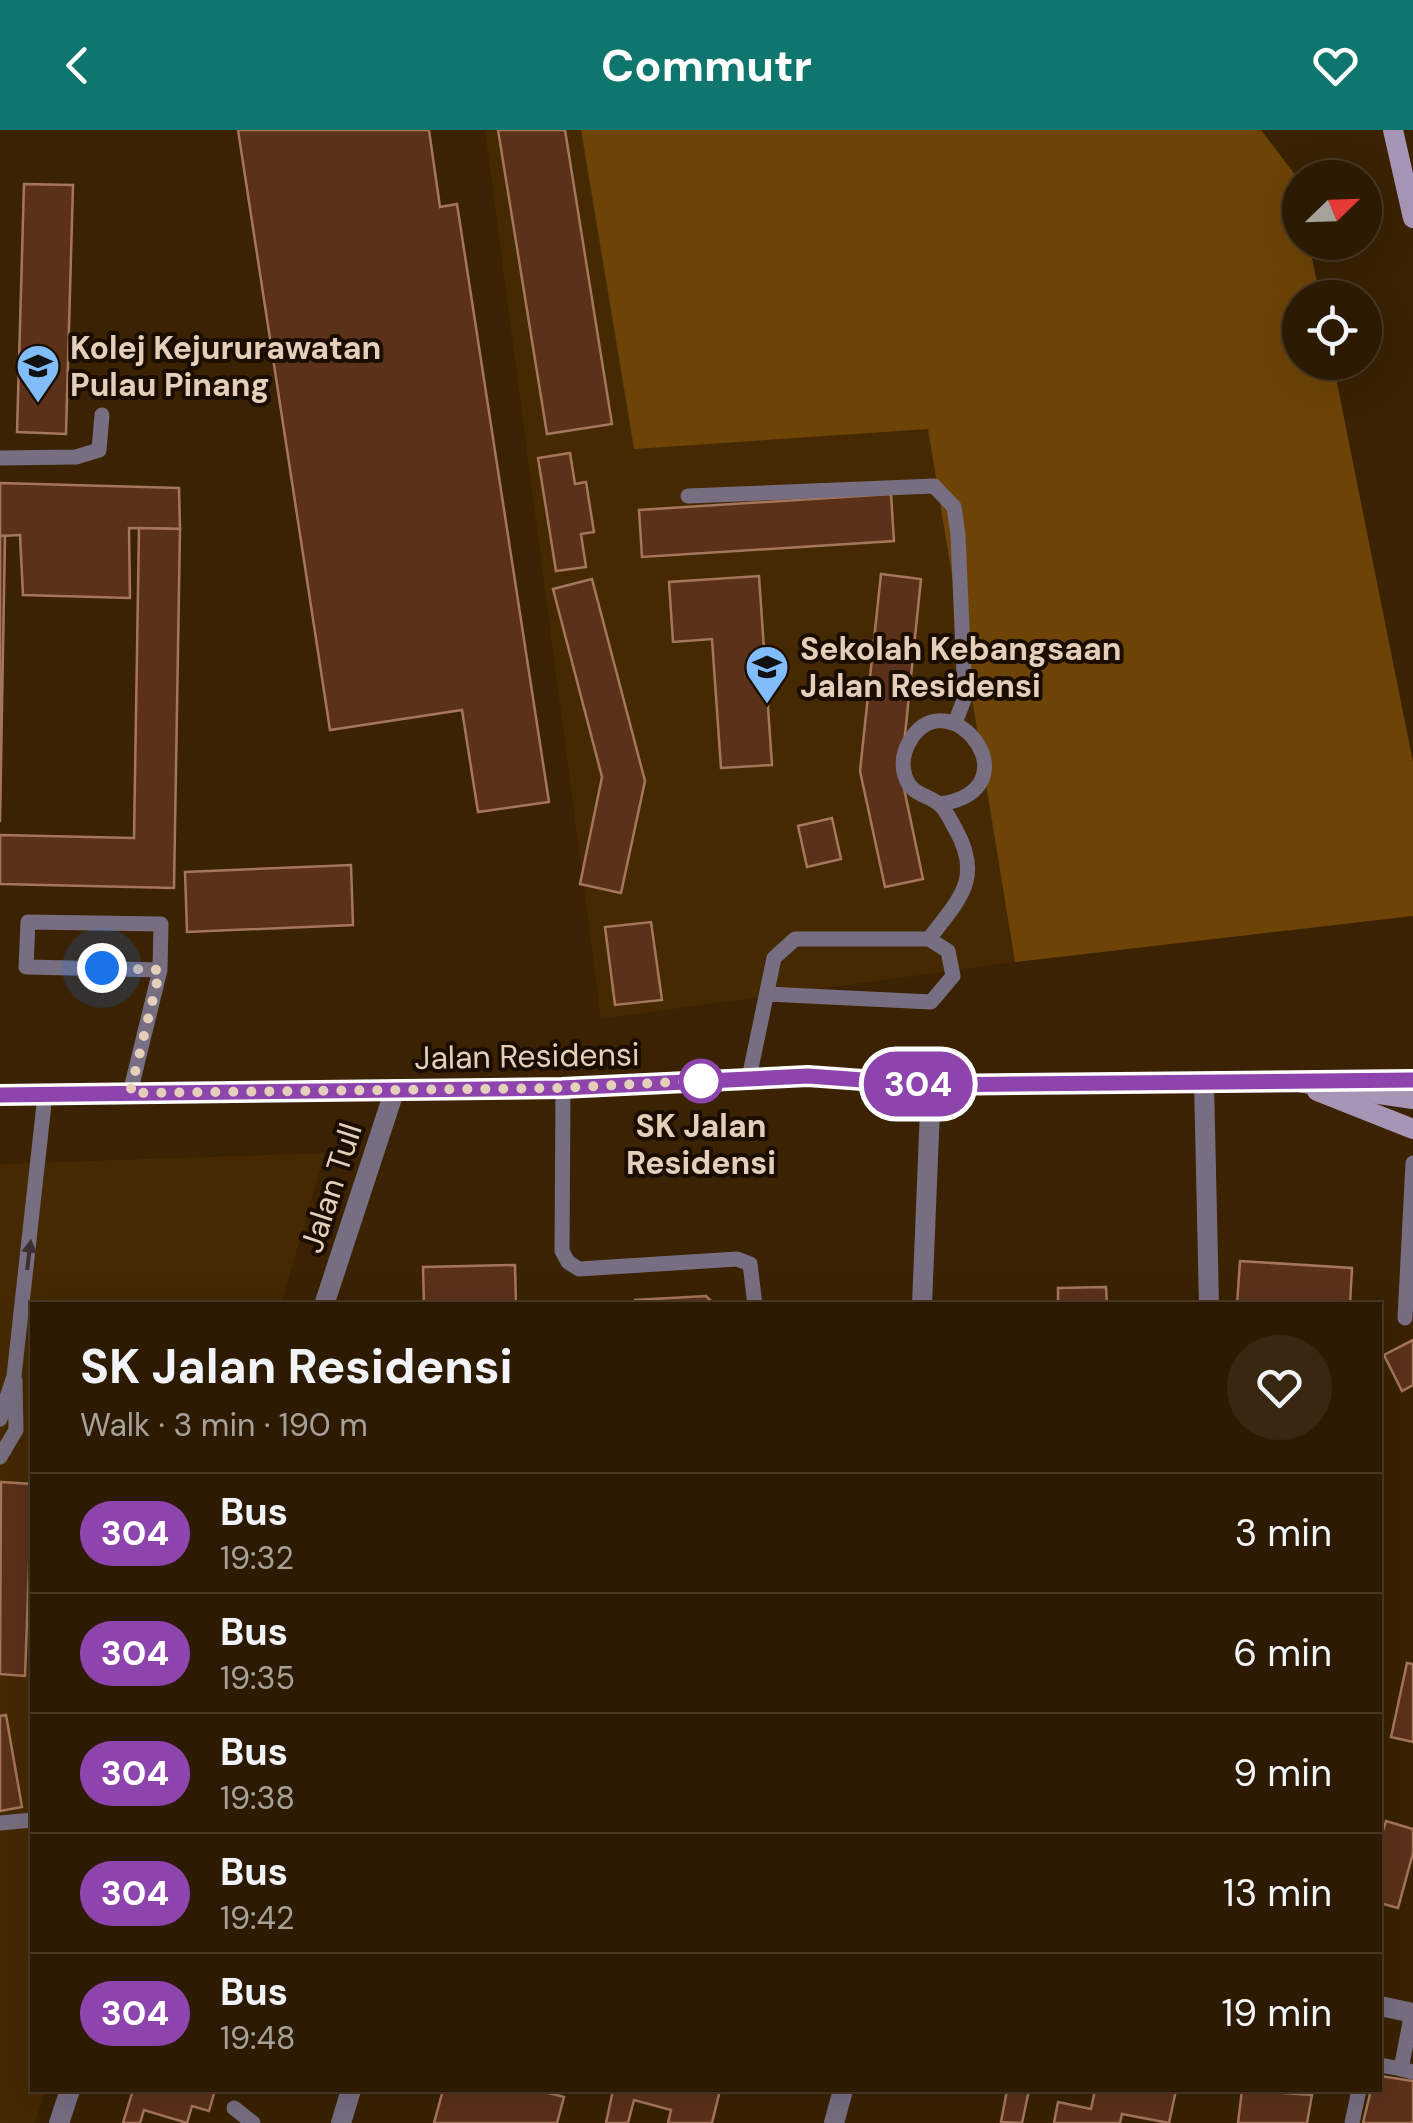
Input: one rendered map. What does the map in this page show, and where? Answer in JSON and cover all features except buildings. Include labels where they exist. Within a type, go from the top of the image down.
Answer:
[{"type":"main road","points":[[1393,130],[1413,218]]},
{"type":"main road","name":"Jalan Residensi","points":[[0,1095],[562,1088],[808,1076],[931,1085],[1292,1081],[1413,1099]]},
{"type":"main road","points":[[1292,1081],[1413,1080]]},
{"type":"main road","points":[[1292,1081],[1413,1129]]},
{"type":"street","points":[[1204,1082],[1209,1302]]},
{"type":"street","points":[[922,1302],[931,1085]]},
{"type":"street","name":"Jalan Tull","points":[[325,1302],[396,1089]]},
{"type":"street","points":[[1382,2006],[1413,2012]]},
{"type":"street","points":[[59,2123],[69,2092]]},
{"type":"street","points":[[341,2123],[350,2092]]},
{"type":"street","points":[[834,2123],[842,2092]]},
{"type":"lane","points":[[0,458],[76,458],[99,450],[102,414]]},
{"type":"lane","points":[[688,496],[934,486],[943,493],[954,507],[965,649],[965,697],[955,723]]},
{"type":"lane","points":[[932,723],[955,723],[972,733],[983,750],[984,770],[976,789],[960,801],[940,804],[919,796],[905,778],[903,756],[913,735],[932,723]]},
{"type":"lane","points":[[930,939],[970,873],[968,853],[940,804]]},
{"type":"lane","points":[[130,1093],[160,970],[161,924],[28,922],[26,967],[160,970]]},
{"type":"lane","points":[[749,1078],[774,958],[796,939],[930,939],[948,951],[953,976],[931,1002],[767,994]]},
{"type":"lane","points":[[562,1088],[562,1251],[568,1262],[579,1268],[737,1258],[750,1264],[756,1302]]},
{"type":"lane","points":[[0,1458],[16,1430],[14,1376],[44,1095]]},
{"type":"lane","points":[[1406,1318],[1413,1163]]},
{"type":"lane","points":[[0,1420],[14,1376]]},
{"type":"lane","points":[[0,1823],[30,1820]]},
{"type":"lane","points":[[1382,2066],[1407,2071],[1413,2012]]},
{"type":"lane","points":[[1352,2123],[1360,2092]]},
{"type":"lane","points":[[234,2108],[252,2123]]},
{"type":"shaded area","name":"Sekolah Kebangsaan Jalan Residensi","points":[[485,130],[581,130],[634,448],[928,428],[1015,962],[601,1019]]},
{"type":"shaded area","points":[[581,130],[1261,130],[1284,160],[1282,260],[1312,260],[1317,280],[1282,280],[1282,380],[1336,380],[1413,762],[1413,916],[1015,962],[928,429],[634,449]]},
{"type":"shaded area","points":[[325,1153],[282,1302],[30,1302],[30,2092],[44,2092],[35,2123],[0,2123],[0,1164]]},
{"type":"bus line","name":"304","points":[[0,1095],[562,1088],[808,1076],[931,1085],[1413,1080]]},
{"type":"place","name":"Kolej Kejururawatan Pulau Pinang","points":[[38,404]]},
{"type":"place","name":"Sekolah Kebangsaan Jalan Residensi","points":[[767,705]]},
{"type":"place","name":"SK Jalan Residensi","points":[[701,1081]]},
{"type":"route","points":[[102,968],[160,970],[130,1093],[562,1088],[712,1080],[701,1081]]}]
